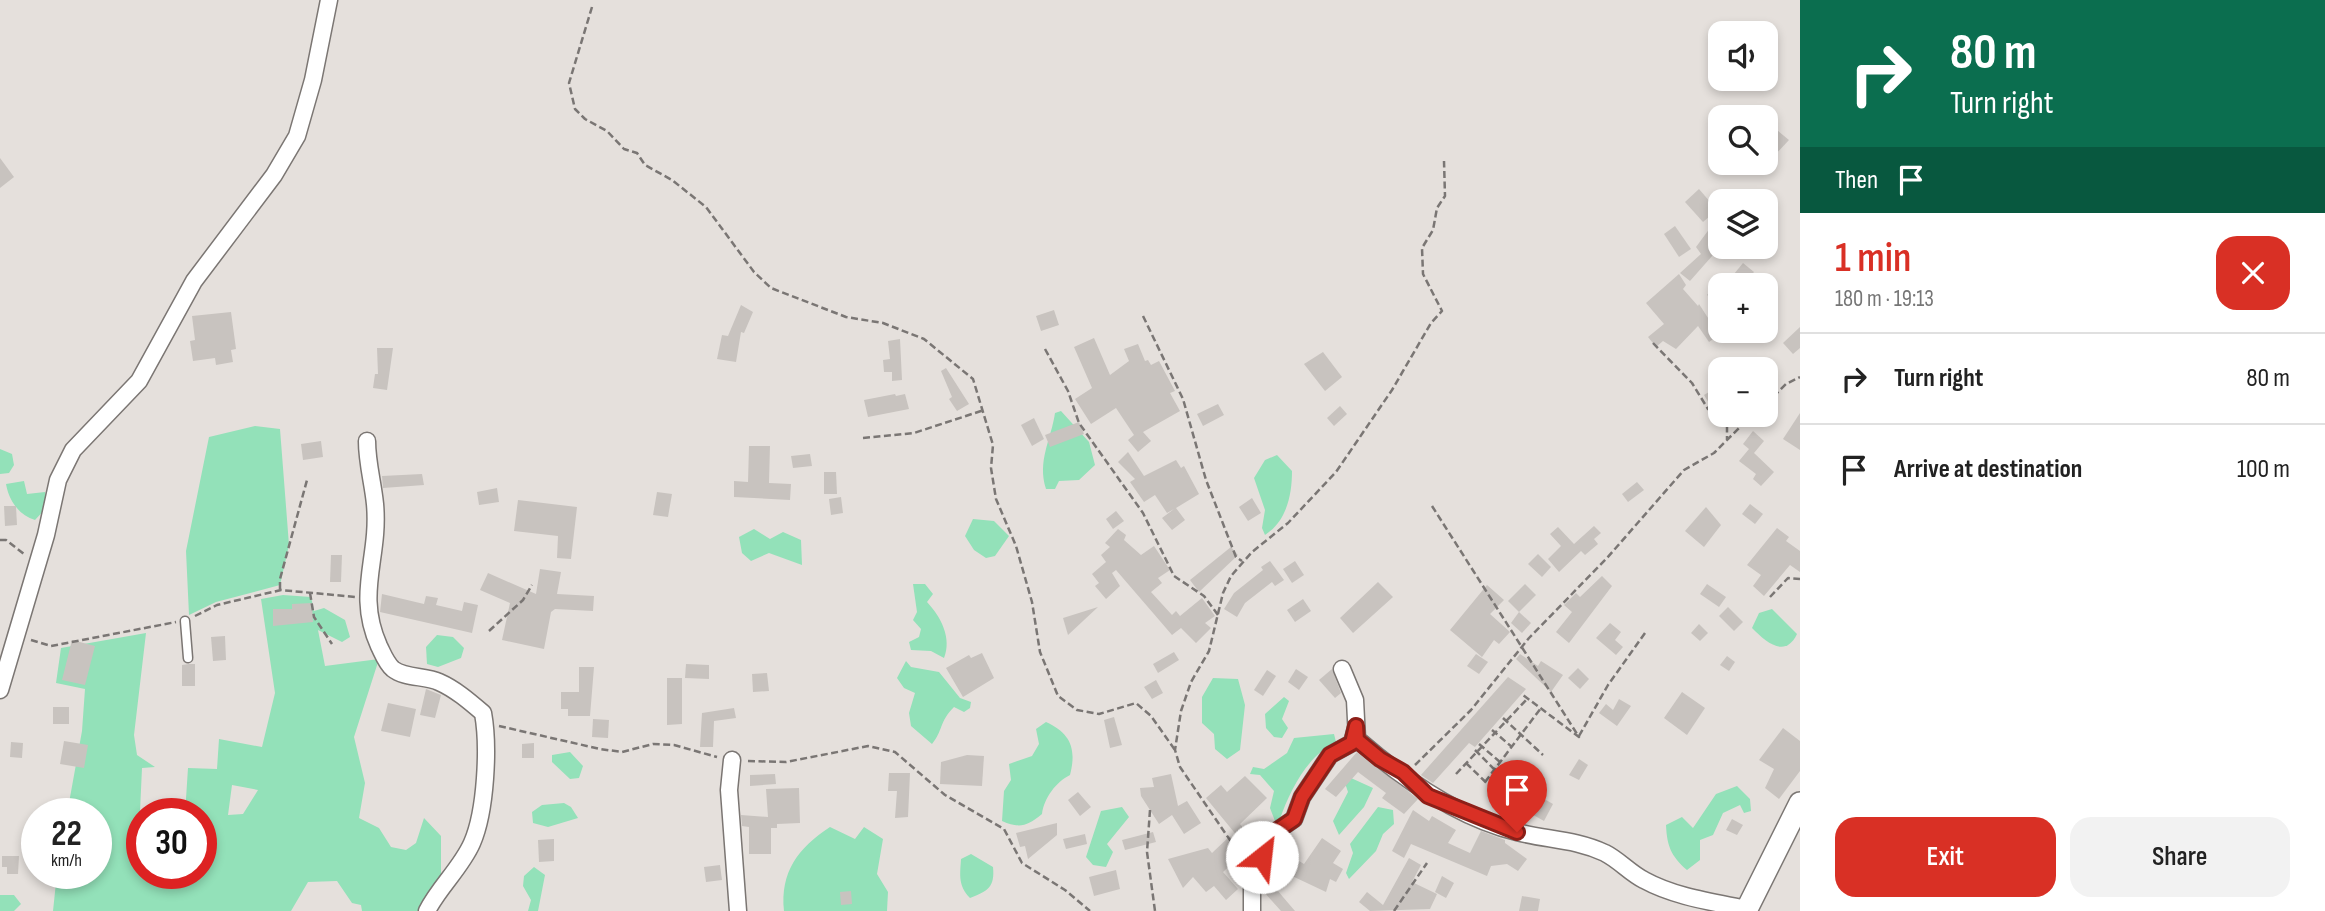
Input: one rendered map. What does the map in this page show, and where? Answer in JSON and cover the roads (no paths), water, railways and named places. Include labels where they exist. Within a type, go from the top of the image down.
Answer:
[{"type":"main road","points":[[1746,910],[1800,803]]},
{"type":"street","points":[[0,690],[37,566],[58,480],[74,450],[139,380],[194,281],[258,196],[297,136],[313,80],[329,0]]},
{"type":"street","points":[[367,441],[367,464],[375,504],[375,542],[366,598],[370,627],[385,659],[395,671],[438,681],[483,713],[486,729],[480,818],[472,843],[427,911]]},
{"type":"street","points":[[1342,669],[1355,700],[1357,740],[1405,775],[1428,796],[1517,832],[1571,841],[1606,854],[1645,881],[1691,897],[1746,910]]},
{"type":"street","points":[[1252,911],[1252,880],[1256,883],[1262,857],[1279,835],[1275,832],[1294,819],[1302,797],[1321,767],[1330,755],[1352,743],[1356,726]]},
{"type":"street","points":[[732,760],[729,790],[738,911]]},
{"type":"lane","points":[[185,621],[188,658]]}]
